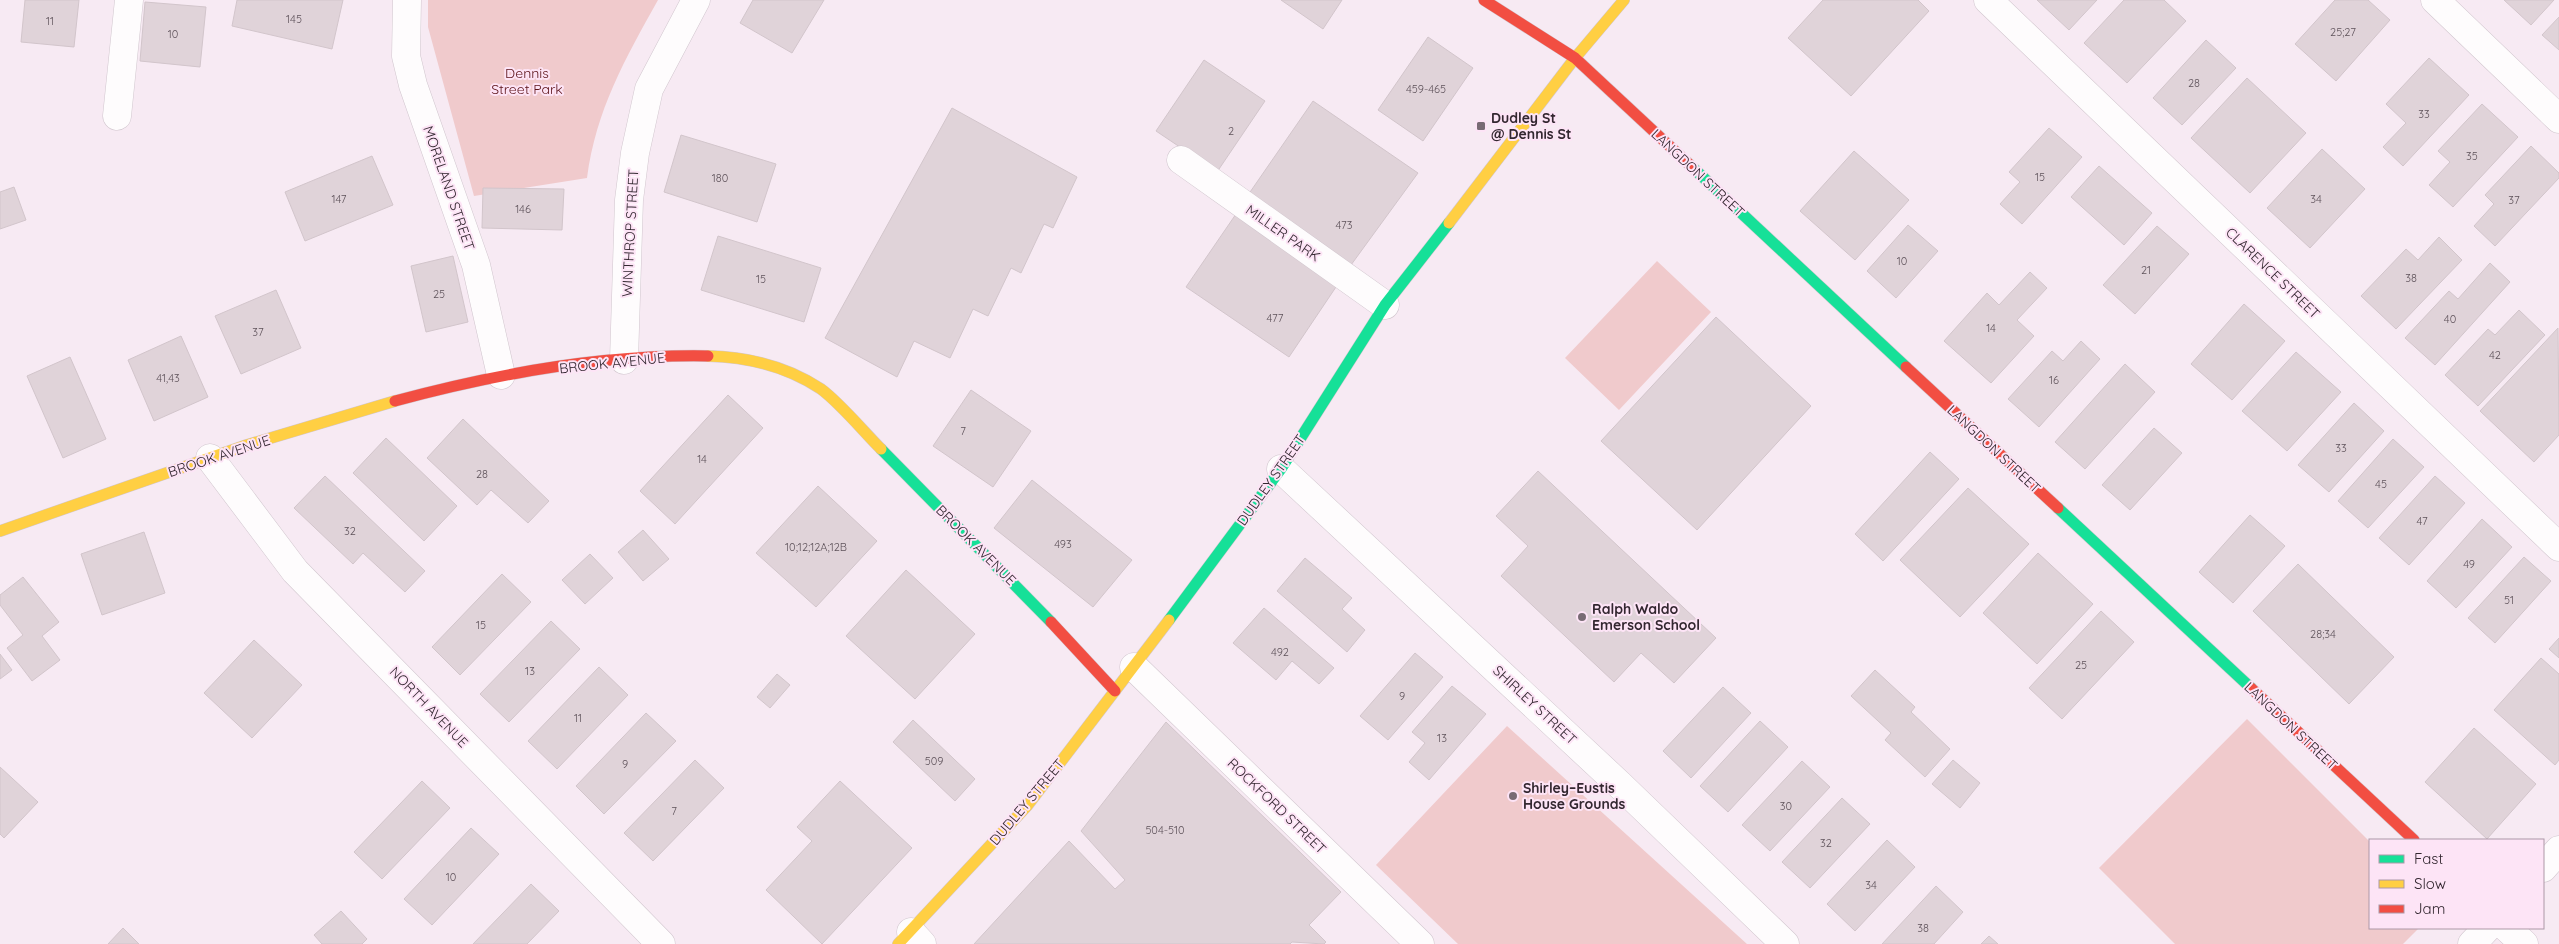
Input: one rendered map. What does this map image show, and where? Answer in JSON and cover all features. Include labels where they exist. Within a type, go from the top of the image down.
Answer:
[{"type":"street","points":[[117,116],[129,0]]},
{"type":"street","name":"MORELAND STREET","points":[[407,0],[406,56],[408,65],[476,265],[501,375]]},
{"type":"street","name":"WINTHROP STREET","points":[[624,360],[629,200],[635,154],[650,88],[696,0]]},
{"type":"street","name":"LANGDON STREET","points":[[1484,0],[1575,58],[2413,839]]},
{"type":"street","name":"DUDLEY STREET","points":[[910,940],[1027,806],[1134,668],[1281,469],[1385,305],[1479,186],[1575,58],[1624,0]]},
{"type":"street","name":"CLARENCE STREET","points":[[1988,0],[2559,547]]},
{"type":"street","points":[[2435,0],[2559,119]]},
{"type":"street","name":"MILLER PARK","points":[[1181,160],[1385,305]]},
{"type":"street","name":"BROOK AVENUE","points":[[0,531],[210,458],[391,401],[501,375],[624,360],[697,356],[754,360],[789,371],[822,390],[1028,597],[1115,691]]},
{"type":"street","name":"NORTH AVENUE","points":[[210,458],[295,571],[661,944]]},
{"type":"street","name":"SHIRLEY STREET","points":[[1281,469],[1614,780],[1786,944]]},
{"type":"street","name":"ROCKFORD STREET","points":[[1134,668],[1420,944]]},
{"type":"street","points":[[2544,867],[2559,850]]},
{"type":"street","points":[[2472,944],[2486,929]]},
{"type":"street","points":[[2508,929],[2524,944]]},
{"type":"green space","name":"Dennis Street Park","points":[[428,0],[658,0],[623,64],[605,107],[591,153],[587,178],[474,196],[428,27]]},
{"type":"green space","points":[[1657,261],[1711,312],[1619,410],[1565,358]]},
{"type":"green space","points":[[2247,719],[2369,841],[2369,929],[2418,929],[2403,944],[2175,944],[2099,868]]},
{"type":"green space","name":"Shirley–Eustis House Grounds","points":[[1507,726],[1747,944],[1458,944],[1376,865]]},
{"type":"building","points":[[25,0],[79,0],[74,47],[21,42]]},
{"type":"building","points":[[237,0],[343,0],[332,49],[232,26]]},
{"type":"building","points":[[753,0],[824,0],[792,53],[740,23]]},
{"type":"building","points":[[1281,0],[1342,0],[1323,29]]},
{"type":"building","points":[[1823,0],[1918,0],[1929,11],[1851,96],[1788,38]]},
{"type":"building","points":[[2037,0],[2097,0],[2069,30]]},
{"type":"building","points":[[2124,0],[2164,0],[2186,21],[2127,83],[2084,43]]},
{"type":"building","points":[[2335,0],[2368,0],[2390,20],[2336,81],[2295,44]]},
{"type":"building","points":[[2504,0],[2554,0],[2531,25]]},
{"type":"building","points":[[145,2],[206,7],[200,67],[140,61]]},
{"type":"building","points":[[2559,17],[2559,50],[2542,35]]},
{"type":"building","points":[[1428,37],[1473,68],[1423,141],[1378,110]]},
{"type":"building","points":[[2206,40],[2236,68],[2182,125],[2153,98]]},
{"type":"building","points":[[2429,58],[2469,95],[2403,166],[2383,147],[2406,123],[2386,104]]},
{"type":"building","points":[[1204,60],[1265,101],[1217,172],[1156,131]]},
{"type":"building","points":[[2247,78],[2306,133],[2250,193],[2191,138]]},
{"type":"building","points":[[1313,101],[1418,173],[1351,265],[1248,195]]},
{"type":"building","points":[[2482,104],[2518,137],[2453,207],[2429,185],[2450,162],[2438,151]]},
{"type":"building","points":[[952,108],[1077,177],[1053,228],[1044,224],[1021,273],[1011,268],[988,316],[973,309],[950,358],[914,341],[897,377],[825,338]]},
{"type":"building","points":[[2049,128],[2082,157],[2022,224],[2000,204],[2020,182],[2009,172]]},
{"type":"building","points":[[681,135],[776,164],[757,222],[664,192]]},
{"type":"building","points":[[2531,146],[2559,173],[2559,178],[2495,246],[2474,226],[2494,204],[2485,195]]},
{"type":"building","points":[[2322,149],[2365,189],[2310,248],[2267,208]]},
{"type":"building","points":[[1854,151],[1909,200],[1855,260],[1800,211]]},
{"type":"building","points":[[372,156],[393,205],[305,241],[285,192]]},
{"type":"building","points":[[2099,166],[2152,213],[2124,245],[2071,197]]},
{"type":"building","points":[[14,187],[26,220],[0,229],[0,192]]},
{"type":"building","points":[[483,188],[564,189],[562,230],[482,228]]},
{"type":"building","points":[[1236,214],[1338,284],[1289,357],[1186,287]]},
{"type":"building","points":[[1908,225],[1938,251],[1896,298],[1867,271]]},
{"type":"building","points":[[2157,226],[2189,254],[2135,314],[2103,285]]},
{"type":"building","points":[[718,236],[821,268],[804,322],[701,290]]},
{"type":"building","points":[[2439,237],[2462,260],[2396,329],[2361,296],[2406,249],[2418,260]]},
{"type":"building","points":[[453,256],[468,322],[426,332],[411,266]]},
{"type":"building","points":[[2490,263],[2510,282],[2435,365],[2405,338],[2449,291],[2458,299]]},
{"type":"building","points":[[2030,272],[2047,288],[2017,320],[2034,336],[1991,383],[1944,341],[1987,293],[1999,305]]},
{"type":"building","points":[[276,290],[301,348],[241,374],[215,316]]},
{"type":"building","points":[[2244,304],[2285,341],[2232,400],[2191,364]]},
{"type":"building","points":[[2519,310],[2545,335],[2478,406],[2445,375],[2488,329],[2495,335]]},
{"type":"building","points":[[1716,317],[1811,406],[1697,530],[1601,441]]},
{"type":"building","points":[[2558,328],[2559,435],[2534,462],[2480,411]]},
{"type":"building","points":[[181,336],[208,397],[154,421],[128,360]]},
{"type":"building","points":[[2081,341],[2100,359],[2039,427],[2008,399],[2052,351],[2063,361]]},
{"type":"building","points":[[2296,352],[2341,392],[2287,451],[2242,411]]},
{"type":"building","points":[[70,357],[106,439],[63,458],[27,376]]},
{"type":"building","points":[[2125,364],[2155,392],[2085,469],[2055,442]]},
{"type":"building","points":[[971,390],[1031,431],[993,487],[933,446]]},
{"type":"building","points":[[728,395],[763,428],[675,524],[640,491]]},
{"type":"building","points":[[2354,403],[2384,431],[2329,492],[2298,465]]},
{"type":"building","points":[[463,419],[549,501],[528,523],[491,490],[477,505],[427,458]]},
{"type":"building","points":[[2154,428],[2182,453],[2130,510],[2102,485]]},
{"type":"building","points":[[386,438],[457,506],[424,541],[353,473]]},
{"type":"building","points":[[2393,439],[2424,467],[2368,528],[2338,501]]},
{"type":"building","points":[[1930,452],[1959,479],[1883,561],[1855,534]]},
{"type":"building","points":[[1538,471],[1716,638],[1674,683],[1641,653],[1614,682],[1501,576],[1528,546],[1496,516]]},
{"type":"building","points":[[325,476],[425,571],[405,592],[363,553],[353,564],[294,508]]},
{"type":"building","points":[[2435,476],[2465,503],[2409,565],[2379,538]]},
{"type":"building","points":[[1032,480],[1132,560],[1093,607],[994,528]]},
{"type":"building","points":[[818,486],[877,541],[816,607],[756,553]]},
{"type":"building","points":[[1968,488],[2029,544],[1960,617],[1900,560]]},
{"type":"building","points":[[2250,515],[2285,546],[2233,603],[2199,572]]},
{"type":"building","points":[[2482,519],[2512,547],[2456,608],[2427,581]]},
{"type":"building","points":[[643,530],[669,559],[643,581],[618,552]]},
{"type":"building","points":[[144,532],[165,593],[102,615],[81,554]]},
{"type":"building","points":[[2038,553],[2093,604],[2037,664],[1983,613]]},
{"type":"building","points":[[590,554],[613,578],[585,604],[562,580]]},
{"type":"building","points":[[2524,557],[2551,581],[2495,643],[2468,618]]},
{"type":"building","points":[[1305,558],[1352,598],[1342,609],[1365,630],[1347,652],[1277,591]]},
{"type":"building","points":[[2298,564],[2394,657],[2349,704],[2253,611]]},
{"type":"building","points":[[906,570],[975,634],[915,699],[846,636]]},
{"type":"building","points":[[502,574],[531,602],[460,675],[432,647]]},
{"type":"building","points":[[23,577],[59,622],[42,636],[60,660],[32,681],[7,648],[23,635],[0,605],[0,595]]},
{"type":"building","points":[[1264,608],[1334,668],[1319,684],[1292,661],[1276,680],[1233,643]]},
{"type":"building","points":[[2101,611],[2134,642],[2062,719],[2029,688]]},
{"type":"building","points":[[551,621],[580,649],[509,722],[480,694]]},
{"type":"building","points":[[2559,638],[2559,658],[2549,649]]},
{"type":"building","points":[[254,640],[302,685],[252,738],[204,693]]},
{"type":"building","points":[[1415,653],[1443,677],[1388,740],[1360,716]]},
{"type":"building","points":[[0,654],[12,670],[0,679]]},
{"type":"building","points":[[2541,658],[2559,674],[2559,760],[2555,765],[2494,710]]},
{"type":"building","points":[[599,667],[628,695],[557,769],[528,741]]},
{"type":"building","points":[[1875,670],[1915,707],[1911,712],[1950,749],[1925,777],[1885,740],[1891,733],[1851,696]]},
{"type":"building","points":[[777,674],[790,685],[770,708],[757,697]]},
{"type":"building","points":[[1452,686],[1486,714],[1429,780],[1409,762],[1425,743],[1412,732]]},
{"type":"building","points":[[1723,687],[1751,713],[1691,778],[1663,751]]},
{"type":"building","points":[[646,713],[676,741],[604,814],[576,786]]},
{"type":"building","points":[[913,720],[975,779],[955,801],[893,742]]},
{"type":"building","points":[[1760,721],[1788,747],[1728,812],[1700,786]]},
{"type":"building","points":[[1166,722],[1341,892],[1309,925],[1326,942],[1324,944],[1292,942],[1290,944],[974,944],[1069,841],[1115,889],[1125,880],[1081,831]]},
{"type":"building","points":[[2474,728],[2536,784],[2487,839],[2425,782]]},
{"type":"building","points":[[695,760],[724,788],[653,861],[624,833]]},
{"type":"building","points":[[1953,760],[1980,783],[1960,808],[1932,784]]},
{"type":"building","points":[[1802,761],[1830,787],[1770,851],[1742,825]]},
{"type":"building","points":[[0,767],[38,802],[4,838],[0,834]]},
{"type":"building","points":[[422,781],[450,808],[382,879],[354,852]]},
{"type":"building","points":[[840,781],[912,848],[822,944],[766,890],[812,841],[797,827]]},
{"type":"building","points":[[1842,798],[1870,824],[1810,888],[1782,862]]},
{"type":"building","points":[[471,828],[499,854],[432,925],[404,899]]},
{"type":"building","points":[[1887,840],[1915,867],[1855,931],[1827,904]]},
{"type":"building","points":[[531,884],[559,911],[527,944],[473,944]]},
{"type":"building","points":[[1936,886],[1963,912],[1934,944],[1882,944]]},
{"type":"building","points":[[341,911],[367,939],[362,944],[322,944],[314,935]]},
{"type":"building","points":[[123,928],[139,944],[108,944]]},
{"type":"building","points":[[1989,936],[1998,944],[1981,944]]},
{"type":"traffic: fast","points":[[1691,166],[1906,367]]},
{"type":"traffic: fast","points":[[1169,620],[1281,469],[1385,305],[1449,223]]},
{"type":"traffic: fast","points":[[881,449],[1051,622]]},
{"type":"traffic: fast","points":[[2058,508],[2251,688]]},
{"type":"traffic: slow","points":[[1449,223],[1575,58],[1624,0]]},
{"type":"traffic: slow","points":[[708,356],[753,361],[781,369],[808,381],[836,402],[881,449]]},
{"type":"traffic: slow","points":[[0,531],[247,445],[395,401]]},
{"type":"traffic: slow","points":[[898,944],[1027,806],[1169,620]]},
{"type":"traffic: jam","points":[[1484,0],[1575,58],[1691,166]]},
{"type":"traffic: jam","points":[[395,401],[471,382],[590,362],[629,358],[708,356]]},
{"type":"traffic: jam","points":[[1906,367],[2058,508]]},
{"type":"traffic: jam","points":[[1051,622],[1115,691]]},
{"type":"traffic: jam","points":[[2251,688],[2413,839]]},
{"type":"place","name":"Dudley St @ Dennis St","points":[[1481,126]]},
{"type":"place","name":"Ralph Waldo Emerson School","points":[[1582,617]]},
{"type":"place","name":"Shirley–Eustis House Grounds","points":[[1513,796]]}]
